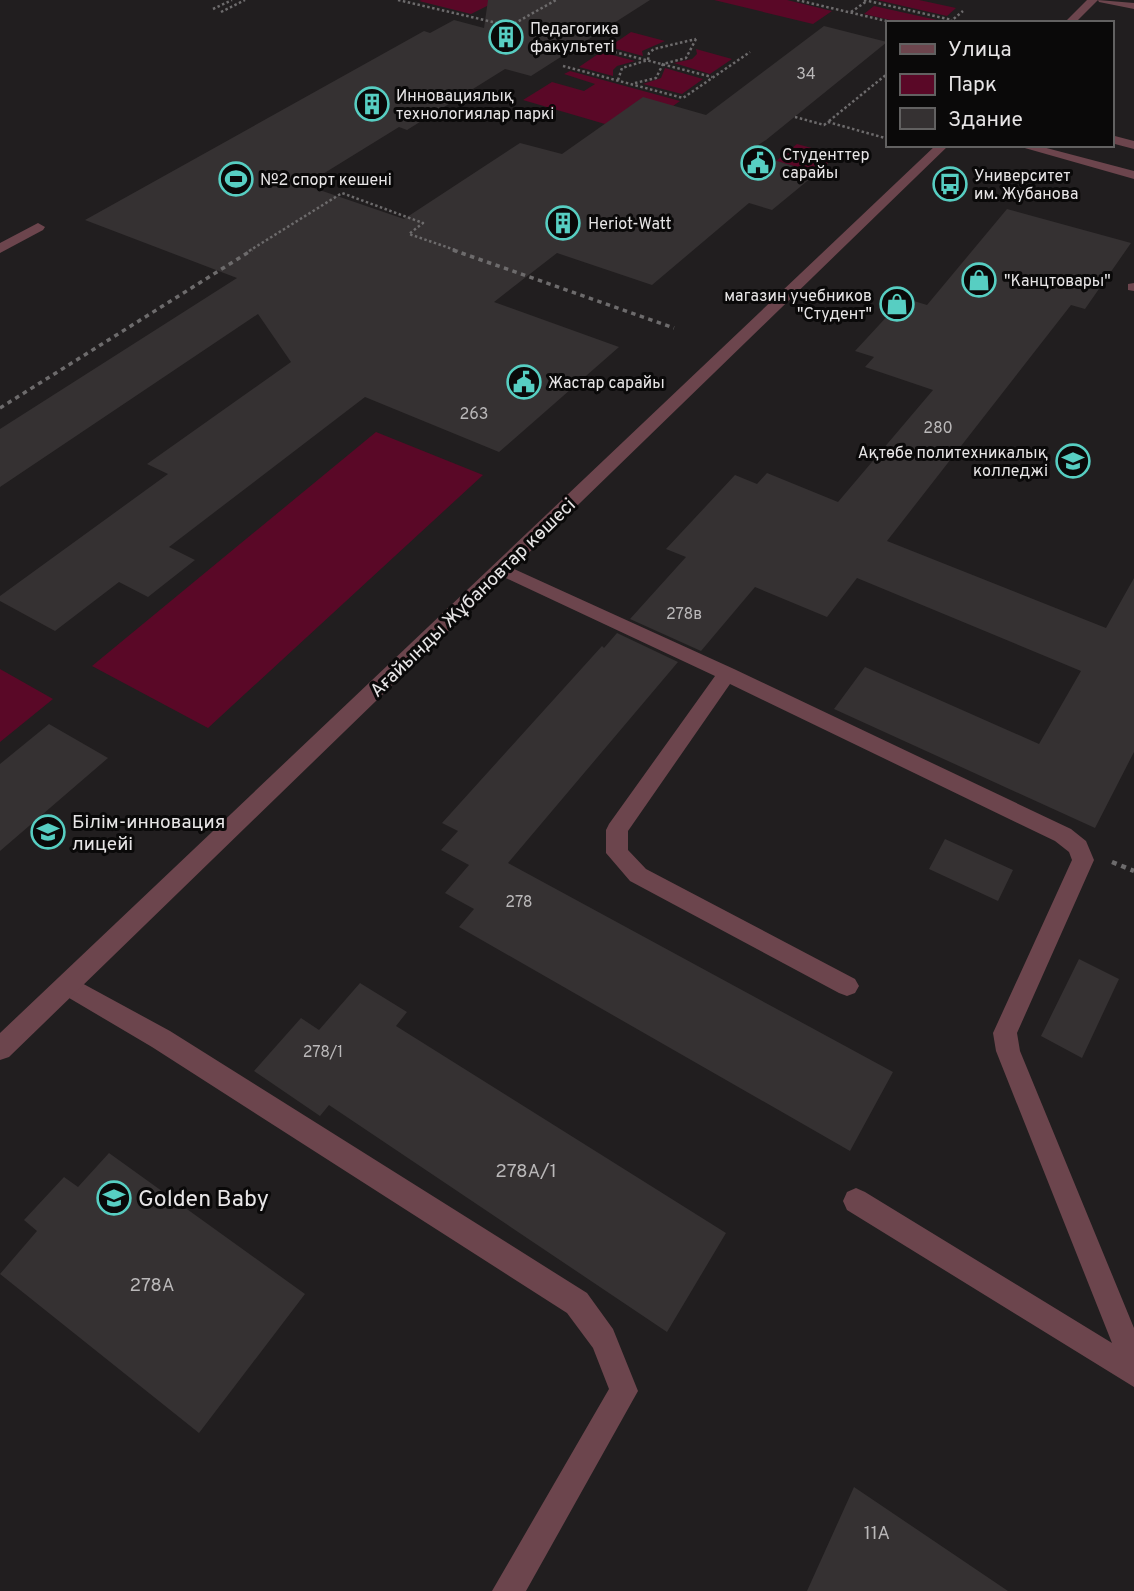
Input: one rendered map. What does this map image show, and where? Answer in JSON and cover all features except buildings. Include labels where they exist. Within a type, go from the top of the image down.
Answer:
[{"type":"street","points":[[1071,21],[1093,0]]},
{"type":"street","points":[[1103,0],[1134,6]]},
{"type":"street","points":[[1113,140],[1134,145]]},
{"type":"street","name":"Ағайынды Жұбановтар көшесі","points":[[0,1049],[941,147]]},
{"type":"street","points":[[1028,147],[1134,174]]},
{"type":"street","points":[[0,250],[38,227]]},
{"type":"street","points":[[501,569],[1063,835],[1077,847],[1083,860],[1005,1033],[1008,1051],[1134,1363]]},
{"type":"street","points":[[727,674],[617,830],[617,853],[638,874],[847,986]]},
{"type":"street","points":[[67,985],[161,1039],[577,1303],[603,1339],[624,1391],[508,1591]]},
{"type":"street","points":[[856,1201],[1134,1373]]},
{"type":"path","points":[[213,9],[232,0]]},
{"type":"path","points":[[221,12],[245,0]]},
{"type":"path","points":[[398,0],[510,26],[556,0]]},
{"type":"path","points":[[409,2],[414,0]]},
{"type":"path","points":[[797,0],[887,21]]},
{"type":"path","points":[[850,12],[866,0],[947,21]]},
{"type":"path","points":[[952,21],[963,12]]},
{"type":"path","points":[[631,84],[656,78],[663,64],[686,58],[696,39],[654,48],[649,53],[648,60]]},
{"type":"path","points":[[595,47],[713,77]]},
{"type":"path","points":[[563,66],[683,98],[750,52]]},
{"type":"path","points":[[618,80],[622,68],[648,60]]},
{"type":"path","points":[[795,117],[824,125],[886,75]]},
{"type":"path","points":[[828,122],[885,138]]},
{"type":"path","points":[[0,408],[342,193],[424,223],[409,234],[674,328]]},
{"type":"green space","points":[[549,0],[523,14],[487,6],[471,14],[419,1]]},
{"type":"green space","points":[[714,0],[787,0],[832,11],[813,24]]},
{"type":"green space","points":[[877,0],[919,0],[956,8],[947,16]]},
{"type":"green space","points":[[874,6],[937,20],[894,21],[864,14]]},
{"type":"green space","points":[[631,32],[665,41],[642,51],[643,56],[609,47]]},
{"type":"green space","points":[[696,49],[732,59],[710,74],[674,63],[692,59],[697,54]]},
{"type":"green space","points":[[601,52],[635,61],[617,66],[613,70],[613,76],[579,67]]},
{"type":"green space","points":[[665,68],[703,79],[682,94],[643,84],[661,78]]},
{"type":"green space","points":[[570,71],[680,101],[673,106],[605,124],[523,100],[552,82],[584,91],[595,84],[564,74]]},
{"type":"green space","points":[[797,144],[837,155],[817,173],[776,161]]},
{"type":"green space","points":[[376,432],[483,475],[208,728],[92,666]]},
{"type":"green space","points":[[0,669],[53,699],[0,742]]},
{"type":"place","name":"Педагогика факультеті","points":[[506,37]]},
{"type":"place","name":"Инновациялық технологиялар паркі","points":[[372,104]]},
{"type":"place","name":"Студенттер сарайы","points":[[758,163]]},
{"type":"place","name":"№2 спорт кешені","points":[[236,179]]},
{"type":"place","name":"Университет им. Жубанова","points":[[950,184]]},
{"type":"place","name":"Heriot-Watt","points":[[563,223]]},
{"type":"place","name":"\"Канцтовары\"","points":[[979,280]]},
{"type":"place","name":"магазин учебников \"Студент\"","points":[[897,304]]},
{"type":"place","name":"Жастар сарайы","points":[[524,382]]},
{"type":"place","name":"Ақтөбе политехникалық колледжі","points":[[1073,461]]},
{"type":"place","name":"Білім-инновация лицейі","points":[[48,832]]},
{"type":"place","name":"Golden Baby","points":[[114,1198]]}]
